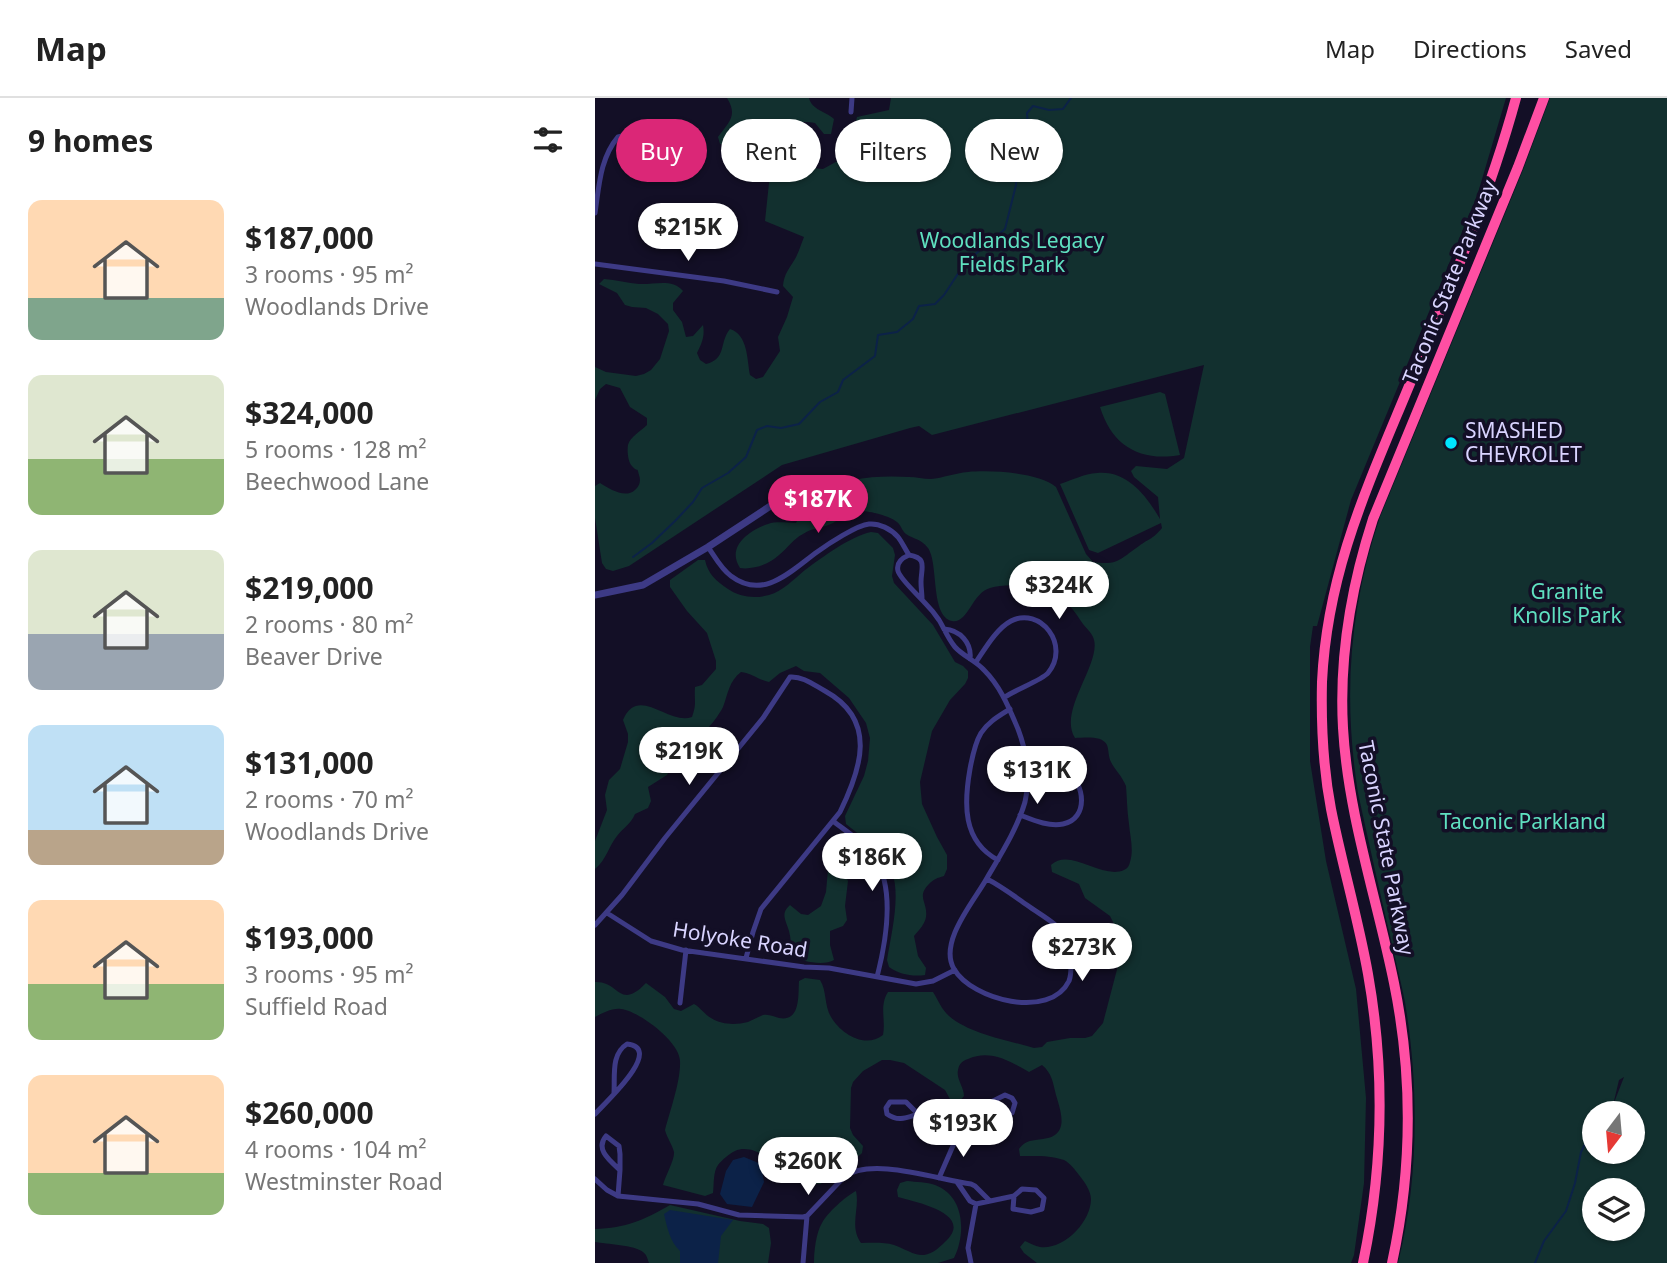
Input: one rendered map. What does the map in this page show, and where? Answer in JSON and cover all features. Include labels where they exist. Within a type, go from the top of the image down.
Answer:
[{"type":"highway","name":"Taconic State Parkway","points":[[1363,1263],[1374,1205],[1378,1163],[1378,1058],[1368,974],[1328,788],[1322,713],[1326,639],[1337,577],[1356,516],[1475,223],[1516,98]]},
{"type":"highway","name":"Taconic State Parkway","points":[[1392,1263],[1407,1155],[1406,1069],[1394,985],[1347,769],[1343,727],[1343,664],[1348,621],[1360,560],[1373,519],[1544,98]]},
{"type":"street","points":[[851,113],[852,98]]},
{"type":"street","points":[[595,213],[607,151],[616,140]]},
{"type":"street","points":[[595,264],[724,281],[777,292]]},
{"type":"street","points":[[595,595],[643,585],[708,547],[807,482]]},
{"type":"street","points":[[708,547],[731,576],[751,584],[771,583],[789,574],[838,538],[865,524],[873,523],[888,529],[897,536],[909,555]]},
{"type":"street","points":[[922,599],[921,561],[916,556],[909,555],[900,561],[898,572],[922,599],[955,647],[985,670],[1005,697],[1022,740],[1028,765],[1028,785],[1020,815],[998,860],[957,928],[950,956],[955,970],[966,982],[1001,999],[1033,1002],[1051,998],[1063,990],[1070,977],[1068,940],[1050,920],[987,879]]},
{"type":"street","points":[[905,580],[914,581],[921,575]]},
{"type":"street","points":[[973,661],[1010,621],[1029,619],[1050,631],[1056,652],[1049,673],[1005,697]]},
{"type":"street","points":[[944,629],[955,631],[965,640],[973,661]]},
{"type":"street","points":[[595,925],[763,718],[790,677],[803,678],[835,696],[846,707],[855,719],[859,731],[861,754],[840,812],[761,909],[746,958]]},
{"type":"street","points":[[998,860],[983,850],[976,841],[969,823],[966,791],[971,762],[981,733],[993,720],[1010,709]]},
{"type":"street","points":[[1020,815],[1050,824],[1065,824],[1074,819],[1082,801],[1081,791],[1073,775],[1061,770],[1028,765]]},
{"type":"street","points":[[833,821],[868,850],[884,882],[887,908],[877,977]]},
{"type":"street","name":"Holyoke Road","points":[[607,913],[651,942],[686,950],[829,968],[916,984],[933,981],[955,970]]},
{"type":"street","points":[[680,1003],[686,950]]},
{"type":"street","points":[[595,1114],[614,1093],[635,1068],[641,1053],[636,1046],[627,1044],[619,1050],[616,1057],[614,1093]]},
{"type":"street","points":[[939,1178],[962,1125],[967,1121],[984,1118],[1012,1113],[1015,1103],[1005,1094],[991,1102],[984,1118]]},
{"type":"street","points":[[918,1114],[906,1102],[890,1102],[886,1108],[887,1114],[893,1119],[907,1119],[927,1112],[962,1125]]},
{"type":"street","points":[[618,1196],[620,1170],[619,1146],[605,1136],[597,1145],[598,1150],[620,1170]]},
{"type":"street","points":[[803,1263],[807,1216],[844,1177],[857,1170],[888,1168],[975,1186],[989,1200]]},
{"type":"street","points":[[595,1179],[618,1196],[698,1204],[739,1215],[807,1216]]},
{"type":"street","points":[[957,1182],[970,1201],[976,1204],[1014,1196],[1023,1189],[1036,1189],[1044,1198],[1042,1209],[1031,1212],[1013,1209],[1014,1196]]},
{"type":"street","points":[[971,1263],[968,1248],[976,1204]]},
{"type":"green space","points":[[727,98],[809,98],[816,108],[834,119],[831,134],[824,134],[821,130],[821,119],[730,119]]},
{"type":"green space","name":"Woodlands Legacy Fields Park","points":[[891,98],[1506,98],[1477,196],[1351,500],[1317,626],[1313,626],[1310,647],[1310,761],[1326,861],[1356,989],[1366,1098],[1364,1183],[1351,1263],[1037,1263],[1020,1247],[1025,1241],[1040,1247],[1049,1247],[1067,1239],[1075,1233],[1086,1217],[1091,1196],[1083,1180],[1064,1160],[1020,1156],[1019,1149],[1025,1144],[1052,1137],[1060,1128],[1060,1109],[1048,1071],[1042,1065],[1029,1072],[1007,1060],[984,1055],[960,1064],[958,1077],[964,1096],[959,1102],[951,1101],[945,1090],[904,1063],[882,1060],[863,1071],[851,1088],[850,1128],[863,1146],[862,1153],[835,1168],[821,1184],[815,1184],[814,1155],[808,1152],[793,1154],[778,1170],[771,1168],[766,1159],[757,1152],[740,1149],[726,1157],[716,1168],[713,1193],[705,1196],[663,1185],[674,1155],[665,1130],[679,1077],[678,1053],[666,1037],[648,1021],[629,1011],[614,1009],[595,1017],[595,982],[610,986],[625,995],[637,991],[646,983],[665,997],[674,1009],[681,1011],[694,1004],[711,1018],[724,1023],[748,1022],[763,1015],[786,1018],[795,1012],[799,981],[805,978],[820,980],[827,1008],[835,1023],[847,1034],[861,1040],[876,1039],[883,1035],[883,1008],[888,992],[933,992],[944,1011],[967,1027],[1034,1048],[1042,1047],[1047,1042],[1092,1036],[1103,1023],[1120,958],[1120,936],[1110,916],[1085,898],[1079,884],[1052,872],[1051,865],[1059,860],[1077,861],[1115,872],[1127,868],[1132,853],[1126,786],[1109,758],[1107,745],[1097,738],[1075,738],[1071,727],[1076,700],[1095,647],[1092,635],[1073,610],[1049,593],[1030,587],[1009,585],[984,591],[962,618],[952,621],[945,617],[941,610],[928,548],[906,534],[894,520],[869,512],[853,512],[830,525],[807,532],[761,566],[740,568],[736,553],[742,540],[761,527],[775,523],[796,523],[800,505],[804,500],[837,484],[873,477],[931,479],[989,471],[1026,475],[1056,487],[1086,554],[1093,562],[1108,563],[1118,560],[1156,534],[1162,528],[1161,523],[1098,553],[1089,550],[1060,484],[1092,474],[1108,473],[1118,476],[1143,494],[1160,519],[1158,497],[1134,477],[1131,471],[1136,466],[1167,469],[1184,458],[1204,365],[932,435],[919,426],[910,428],[782,465],[629,566],[613,571],[606,569],[602,563],[595,518],[595,486],[600,483],[627,494],[637,488],[640,477],[630,462],[628,445],[647,425],[647,418],[630,407],[620,388],[606,384],[600,389],[595,400],[595,367],[606,372],[636,376],[644,374],[660,359],[669,331],[668,324],[658,314],[646,308],[625,305],[617,293],[599,284],[604,279],[639,284],[668,283],[679,287],[683,291],[673,303],[673,310],[682,322],[686,337],[693,336],[703,325],[703,339],[697,353],[700,360],[706,364],[717,358],[730,329],[740,336],[743,342],[750,375],[756,379],[763,377],[780,351],[778,337],[793,297],[783,286],[804,237],[765,221],[769,182],[821,182],[821,169],[835,162],[835,182],[951,182],[951,119],[856,119],[889,110]]},
{"type":"green space","points":[[1550,98],[1667,98],[1667,1263],[1398,1263],[1413,1166],[1413,1067],[1405,1002],[1358,793],[1353,757],[1350,688],[1355,619],[1361,585],[1380,517]]},
{"type":"green space","points":[[1160,392],[1165,394],[1180,455],[1152,456],[1129,448],[1112,432],[1100,407]]},
{"type":"green space","points":[[871,532],[878,533],[893,548],[894,583],[933,625],[955,662],[968,671],[965,684],[950,700],[932,731],[920,782],[922,804],[947,855],[944,876],[932,881],[923,893],[926,917],[914,936],[918,956],[926,968],[925,975],[906,974],[889,967],[887,960],[893,927],[895,882],[892,872],[878,851],[846,824],[845,816],[864,776],[870,738],[866,723],[849,698],[820,673],[804,671],[796,666],[780,673],[769,682],[741,672],[731,684],[723,707],[708,728],[699,736],[676,741],[674,762],[667,775],[648,787],[651,801],[648,808],[635,814],[595,869],[595,841],[607,810],[605,795],[609,780],[620,769],[628,742],[623,720],[629,710],[645,706],[674,716],[692,717],[695,687],[702,685],[716,669],[707,633],[670,587],[670,580],[698,560],[705,560],[713,577],[732,592],[747,597],[769,595],[784,588],[837,548]]},
{"type":"green space","points":[[836,843],[842,848],[839,862],[848,881],[845,906],[847,920],[843,926],[830,931],[834,960],[824,963],[807,961],[792,955],[785,911],[790,905],[801,914],[808,915],[821,906],[826,892],[830,847]]},
{"type":"green space","points":[[907,1181],[935,1185],[945,1190],[952,1198],[957,1207],[961,1227],[954,1258],[938,1263],[814,1263],[818,1232],[822,1223],[837,1205],[856,1191],[855,1224],[861,1243],[890,1244],[924,1255],[931,1253],[947,1240],[953,1231],[953,1223],[947,1216],[939,1210],[898,1197],[900,1183]]},
{"type":"green space","points":[[670,1205],[763,1224],[769,1228],[771,1243],[768,1263],[649,1263],[645,1254],[639,1250],[595,1242],[595,1229],[634,1222]]},
{"type":"water","points":[[744,1157],[761,1164],[764,1182],[752,1207],[727,1204],[720,1194],[726,1171],[733,1160]]},
{"type":"water","points":[[670,1210],[733,1220],[721,1236],[718,1263],[680,1263],[680,1251],[671,1239],[664,1214]]},
{"type":"waterway","points":[[633,557],[675,521],[702,488],[728,473],[746,457],[757,430],[767,426],[781,428],[799,424],[820,402],[838,392],[843,380],[875,356],[878,335],[897,332],[913,319],[919,306],[935,304],[944,295],[965,263],[1005,229],[1016,185],[1021,141],[1028,128],[1027,113],[1033,106],[1049,110],[1063,109],[1071,98]]},
{"type":"waterway","points":[[1535,1263],[1544,1241],[1566,1211],[1582,1150]]},
{"type":"place","name":"SMASHED CHEVROLET","points":[[1451,443]]},
{"type":"park label","name":"Granite Knolls Park","points":[[1567,604]]},
{"type":"park label","name":"Taconic Parkland","points":[[1523,822]]}]
